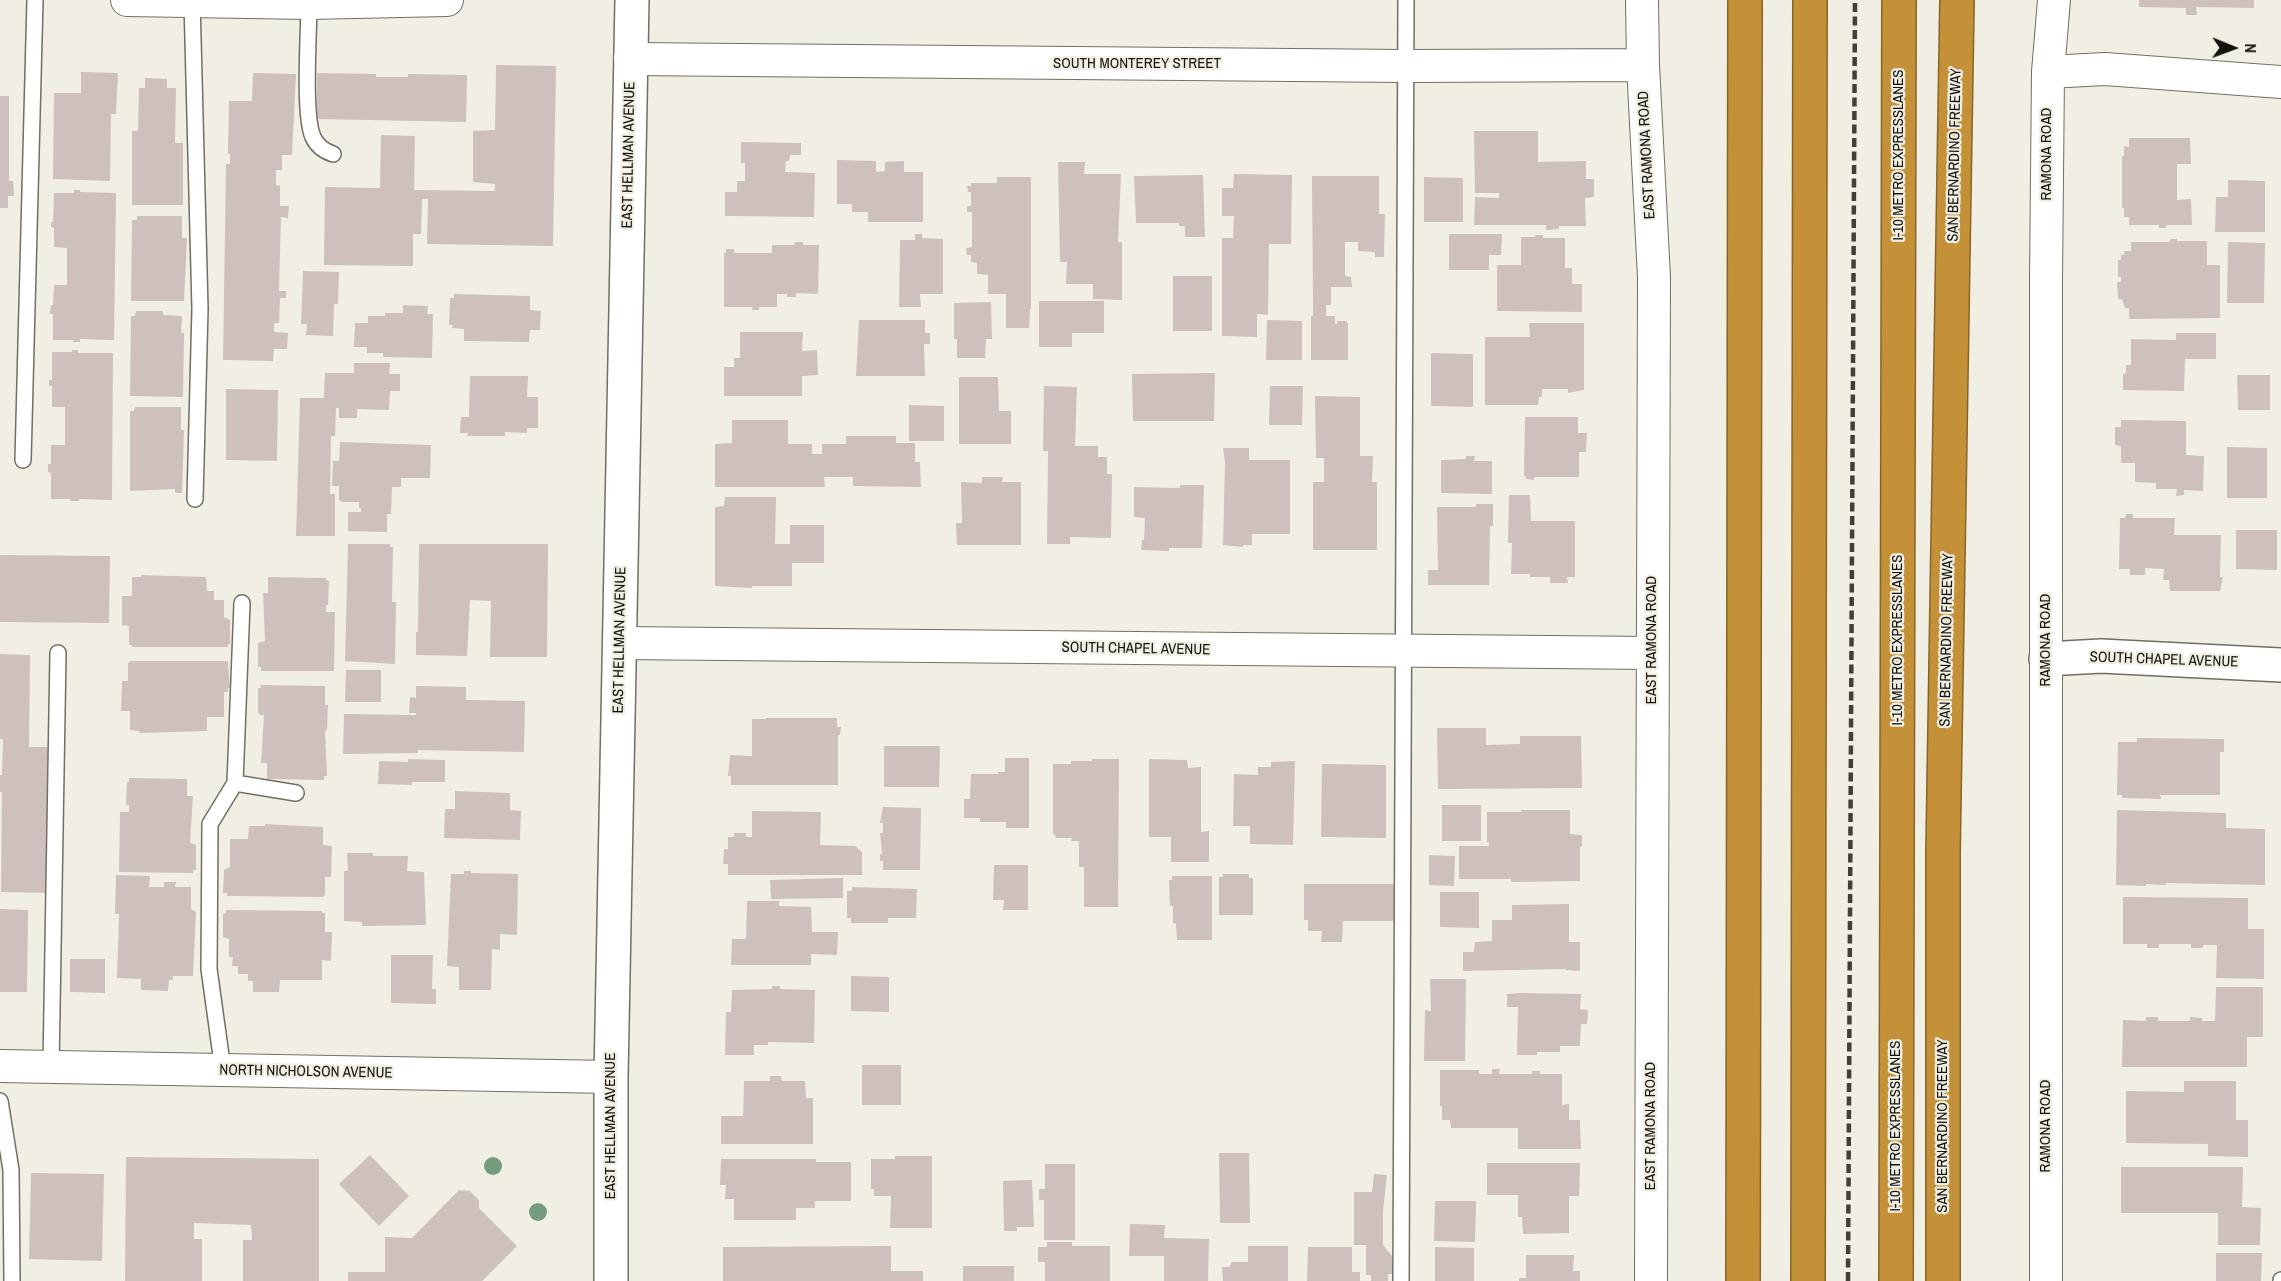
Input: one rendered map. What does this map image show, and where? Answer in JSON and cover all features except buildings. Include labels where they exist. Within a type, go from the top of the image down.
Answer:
[{"type":"highway","points":[[1743,1281],[1745,0]]},
{"type":"highway","points":[[1808,1281],[1810,0]]},
{"type":"highway","name":"I-10 METRO EXPRESSLANES","points":[[1896,1281],[1899,0]]},
{"type":"highway","name":"SAN BERNARDINO FREEWAY","points":[[1943,1281],[1943,864],[1958,0]]},
{"type":"street","points":[[127,0],[309,3],[447,0]]},
{"type":"street","name":"EAST HELLMAN AVENUE","points":[[611,1281],[611,1077],[632,0]]},
{"type":"street","name":"EAST RAMONA ROAD","points":[[1642,0],[1653,278],[1651,1281]]},
{"type":"street","name":"RAMONA ROAD","points":[[2046,1281],[2048,72],[2054,0]]},
{"type":"street","name":"SOUTH MONTEREY STREET","points":[[630,59],[1406,66],[1643,65]]},
{"type":"street","points":[[2048,72],[2105,69],[2281,82]]},
{"type":"street","name":"SOUTH CHAPEL AVENUE","points":[[620,643],[1652,653]]},
{"type":"street","name":"SOUTH CHAPEL AVENUE","points":[[2046,658],[2101,656],[2281,665]]},
{"type":"street","name":"NORTH NICHOLSON AVENUE","points":[[0,1066],[611,1077]]},
{"type":"lane","points":[[23,460],[35,0]]},
{"type":"lane","points":[[1401,1281],[1406,0]]},
{"type":"lane","points":[[192,1],[200,309],[195,499]]},
{"type":"lane","points":[[309,3],[308,112],[312,136],[323,151],[333,154]]},
{"type":"lane","points":[[223,1070],[209,969],[210,824],[235,783],[242,603]]},
{"type":"lane","points":[[51,1066],[58,653]]},
{"type":"lane","points":[[235,783],[296,793]]},
{"type":"lane","points":[[0,1101],[11,1170],[12,1281]]},
{"type":"railway","points":[[1848,1281],[1855,0]]}]
